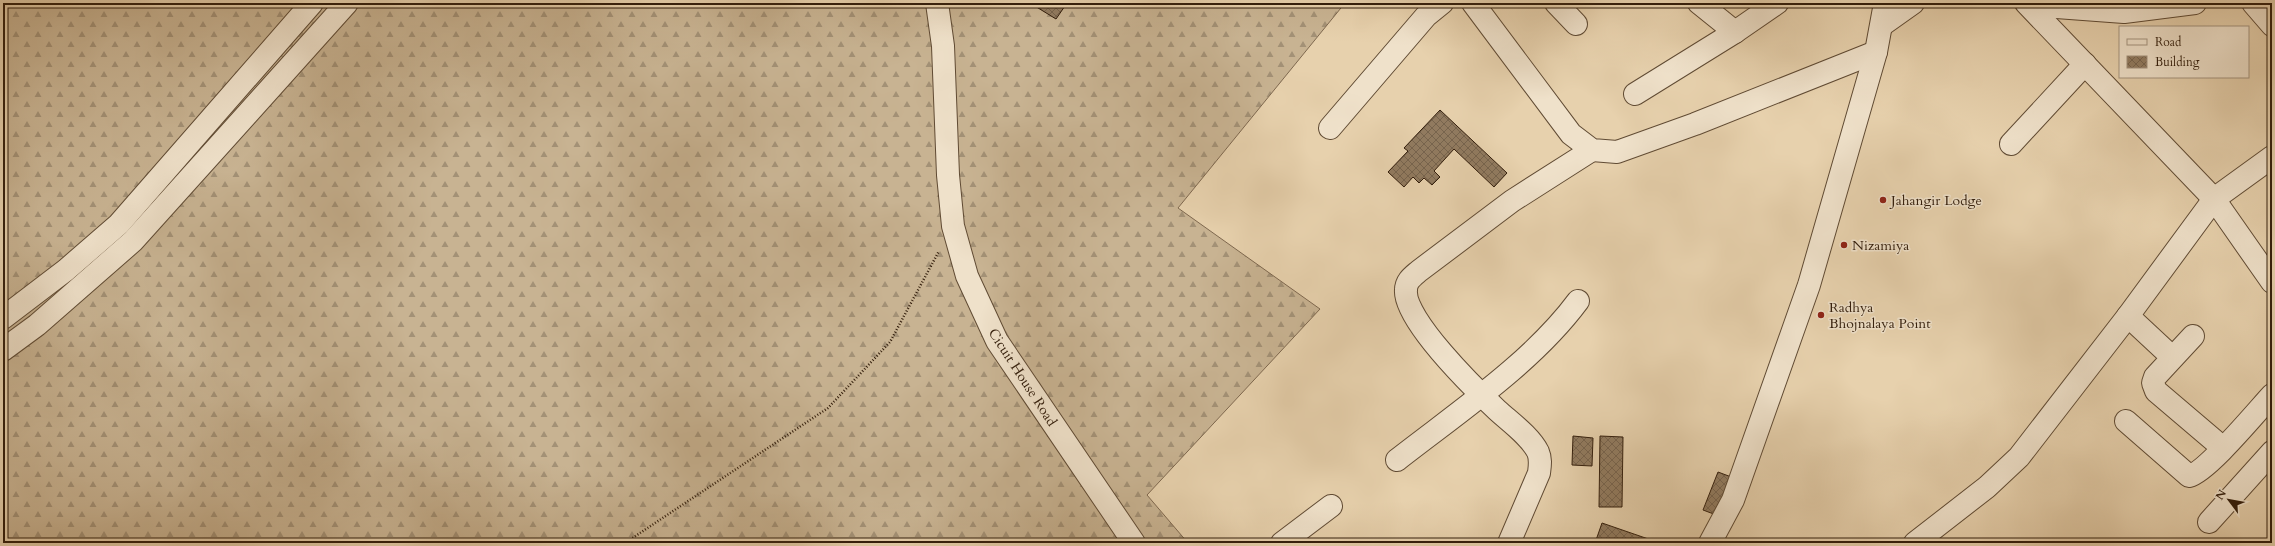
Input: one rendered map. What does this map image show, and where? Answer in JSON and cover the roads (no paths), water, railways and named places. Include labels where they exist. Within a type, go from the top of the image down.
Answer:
[{"type":"street","points":[[3,318],[66,270],[119,224],[312,3]]},
{"type":"street","points":[[3,350],[37,324],[133,241],[347,3]]},
{"type":"street","name":"Cicuit House Road","points":[[937,3],[943,46],[948,175],[953,226],[967,276],[997,341],[1134,543]]},
{"type":"street","points":[[1330,128],[1426,16],[1442,3]]},
{"type":"street","points":[[1473,3],[1571,134],[1592,150],[1617,152],[1656,139],[1876,52]]},
{"type":"street","points":[[1556,3],[1576,24]]},
{"type":"street","points":[[1699,3],[1735,32]]},
{"type":"street","points":[[1635,94],[1735,32],[1777,3]]},
{"type":"street","points":[[1710,543],[1733,500],[1809,285],[1876,52],[1885,3]]},
{"type":"street","points":[[1882,25],[1913,3]]},
{"type":"street","points":[[2027,4],[2128,7],[2195,3]]},
{"type":"street","points":[[2254,3],[2272,25]]},
{"type":"street","points":[[2027,4],[2214,199],[2272,282]]},
{"type":"street","points":[[2011,144],[2084,64]]},
{"type":"street","points":[[1509,543],[1539,473],[1541,461],[1537,451],[1527,438],[1481,394],[1429,336],[1407,303],[1406,291],[1408,280],[1512,201],[1592,150]]},
{"type":"street","points":[[1915,543],[1987,487],[2019,457],[2128,316],[2214,199],[2272,157]]},
{"type":"street","points":[[1397,460],[1481,394],[1541,344],[1562,322],[1578,301]]},
{"type":"street","points":[[2128,316],[2172,357]]},
{"type":"street","points":[[2193,336],[2172,357],[2155,377],[2153,383],[2156,391],[2223,448]]},
{"type":"street","points":[[2126,421],[2189,476],[2198,472],[2223,448],[2272,395]]},
{"type":"street","points":[[2209,522],[2272,452]]},
{"type":"street","points":[[1282,543],[1331,506]]},
{"type":"place","name":"Jahangir Lodge","points":[[1883,200]]},
{"type":"place","name":"Nizamiya","points":[[1844,245]]},
{"type":"place","name":"Radhya Bhojnalaya Point","points":[[1821,315]]}]
